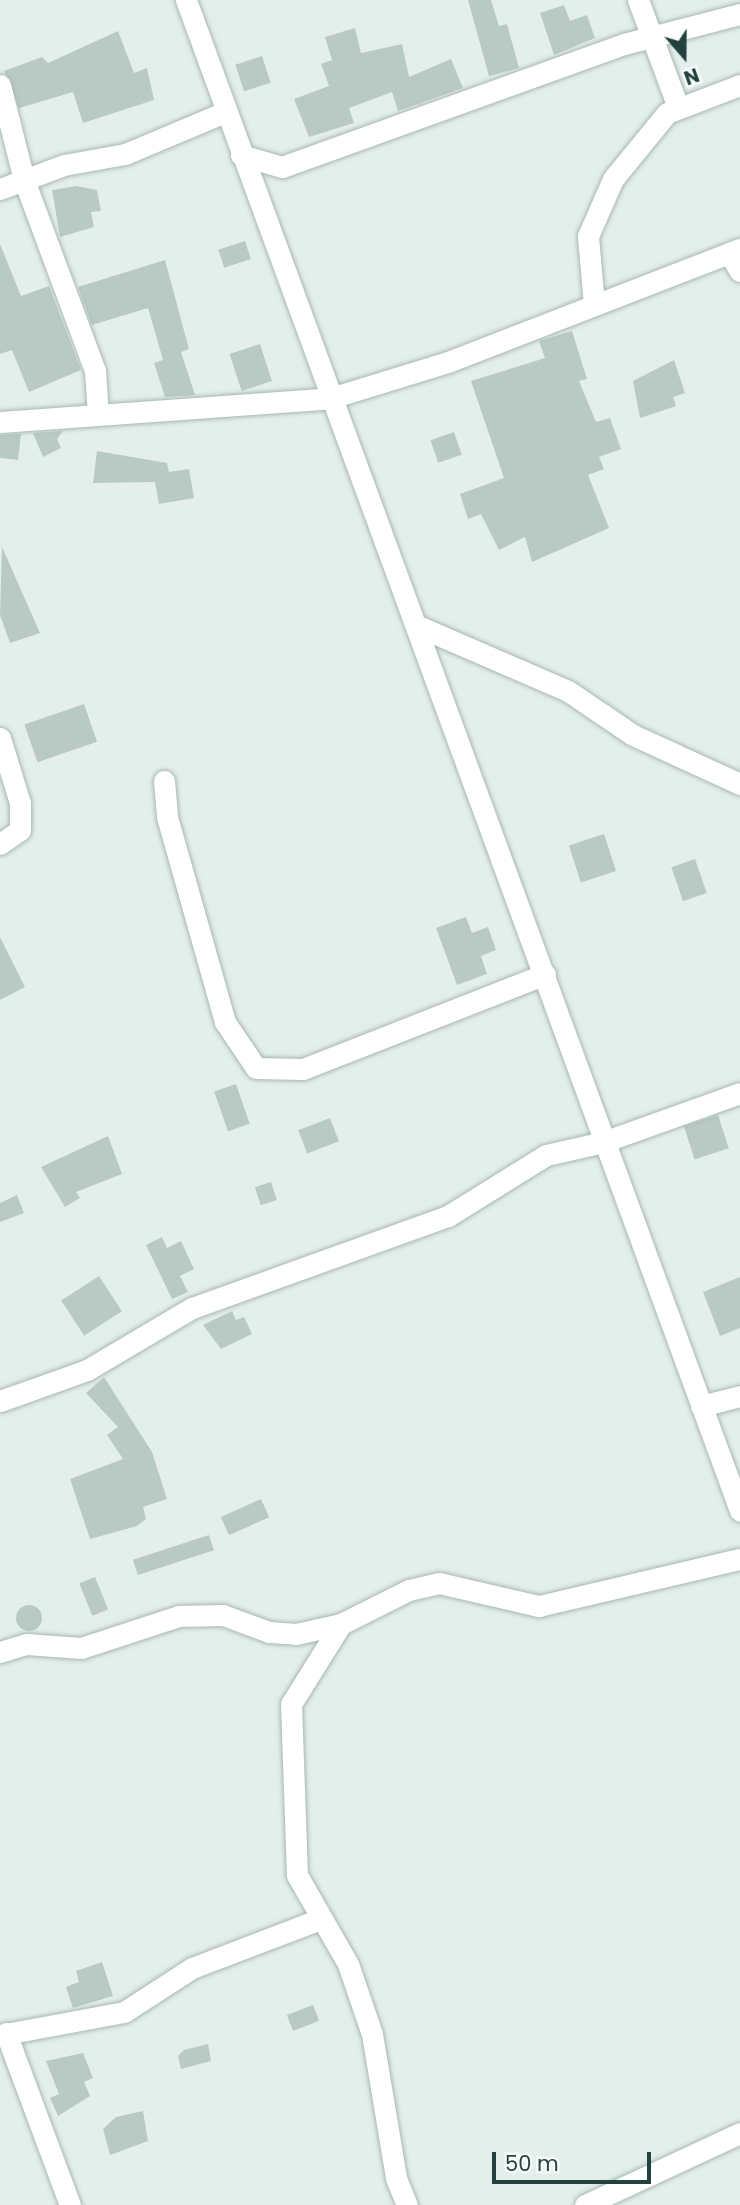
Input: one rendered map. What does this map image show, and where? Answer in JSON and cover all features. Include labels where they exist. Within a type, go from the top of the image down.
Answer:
[{"type":"street","points":[[186,0],[331,398],[420,627],[603,1142],[740,1511]]},
{"type":"street","points":[[638,0],[678,107]]},
{"type":"street","points":[[241,155],[282,167],[652,35],[740,14]]},
{"type":"street","points":[[0,85],[24,180],[95,371],[98,415]]},
{"type":"street","points":[[594,305],[587,250],[592,221],[656,121],[678,107],[740,85]]},
{"type":"street","points":[[0,189],[24,180],[125,154],[226,112]]},
{"type":"street","points":[[0,422],[331,398],[448,362],[594,305],[736,258]]},
{"type":"street","points":[[420,627],[568,691],[633,735],[740,784]]},
{"type":"street","points":[[0,738],[20,803],[20,830],[0,844]]},
{"type":"street","points":[[164,781],[167,817],[228,1028],[256,1068],[303,1069],[545,974]]},
{"type":"street","points":[[0,1401],[87,1370],[192,1308],[448,1216],[546,1155],[603,1142],[740,1093]]},
{"type":"street","points":[[701,1406],[740,1396]]},
{"type":"street","points":[[0,1652],[27,1644],[81,1648],[179,1616],[223,1615],[288,1635],[341,1624],[430,1584],[475,1586],[531,1607],[740,1559]]},
{"type":"street","points":[[341,1624],[291,1704],[298,1875],[320,1919],[348,1964],[372,2034],[396,2178],[407,2205]]},
{"type":"street","points":[[70,2205],[3,2034],[124,2012],[192,1968],[320,1919]]},
{"type":"street","points":[[585,2205],[740,2133]]},
{"type":"building","points":[[468,0],[491,0],[499,26],[507,24],[519,68],[489,76]]},
{"type":"building","points":[[564,5],[570,21],[587,15],[595,38],[554,55],[540,13]]},
{"type":"building","points":[[355,28],[361,53],[402,44],[409,77],[451,59],[463,88],[398,111],[392,92],[349,108],[354,123],[309,137],[294,99],[329,86],[321,64],[332,60],[325,37]]},
{"type":"building","points":[[118,31],[134,73],[147,68],[154,100],[83,123],[73,92],[19,108],[4,71],[42,57],[48,63]]},
{"type":"building","points":[[262,56],[271,83],[244,91],[235,65]]},
{"type":"building","points":[[76,186],[97,190],[101,211],[91,212],[94,227],[60,237],[52,190]]},
{"type":"building","points":[[245,241],[251,259],[224,268],[218,250]]},
{"type":"building","points":[[0,244],[21,296],[49,286],[81,370],[29,392],[12,350],[0,354]]},
{"type":"building","points":[[165,260],[189,349],[181,352],[195,395],[165,397],[154,363],[163,360],[148,308],[92,325],[78,287]]},
{"type":"building","points":[[572,331],[587,379],[579,381],[596,422],[610,418],[621,449],[599,457],[604,469],[588,475],[609,528],[532,562],[525,537],[499,550],[481,514],[468,519],[460,494],[504,478],[471,381],[545,358],[539,341]]},
{"type":"building","points":[[260,344],[272,381],[242,391],[230,354]]},
{"type":"building","points":[[674,360],[685,393],[673,397],[676,406],[640,418],[633,381]]},
{"type":"building","points":[[63,431],[57,439],[61,448],[43,457],[33,433]]},
{"type":"building","points":[[454,432],[462,455],[438,463],[430,440]]},
{"type":"building","points":[[21,434],[18,460],[0,458],[0,435]]},
{"type":"building","points":[[97,451],[167,463],[169,472],[189,469],[194,498],[159,504],[155,482],[93,483]]},
{"type":"building","points":[[2,547],[40,633],[10,643],[0,615]]},
{"type":"building","points":[[84,704],[97,742],[37,762],[24,725]]},
{"type":"building","points":[[604,834],[616,871],[581,883],[569,845]]},
{"type":"building","points":[[695,859],[707,893],[683,901],[671,867]]},
{"type":"building","points":[[466,917],[472,933],[488,927],[496,950],[481,956],[487,974],[457,985],[436,928]]},
{"type":"building","points":[[0,937],[25,987],[0,1000]]},
{"type":"building","points":[[236,1084],[250,1124],[228,1131],[214,1091]]},
{"type":"building","points":[[718,1115],[729,1148],[695,1159],[684,1126]]},
{"type":"building","points":[[330,1118],[339,1141],[307,1154],[298,1130]]},
{"type":"building","points":[[108,1136],[122,1174],[76,1192],[80,1198],[65,1207],[41,1167]]},
{"type":"building","points":[[271,1182],[277,1200],[261,1205],[255,1187]]},
{"type":"building","points":[[17,1195],[24,1213],[0,1222],[0,1203]]},
{"type":"building","points":[[162,1237],[167,1248],[181,1241],[194,1269],[180,1276],[188,1292],[172,1299],[146,1245]]},
{"type":"building","points":[[99,1276],[122,1311],[84,1336],[61,1301]]},
{"type":"building","points":[[740,1277],[740,1328],[720,1336],[703,1292]]},
{"type":"building","points":[[232,1311],[236,1320],[244,1317],[252,1334],[221,1349],[203,1325]]},
{"type":"building","points":[[104,1377],[152,1452],[167,1499],[143,1507],[146,1519],[137,1526],[90,1539],[70,1479],[123,1459],[107,1435],[118,1427],[86,1393]]},
{"type":"building","points":[[261,1499],[269,1517],[229,1535],[221,1517]]},
{"type":"building","points":[[209,1535],[214,1550],[138,1575],[133,1560]]},
{"type":"building","points":[[95,1577],[108,1609],[92,1616],[79,1583]]},
{"type":"building","points":[[29,1605],[38,1609],[42,1618],[38,1627],[29,1631],[20,1627],[16,1618],[20,1609]]},
{"type":"building","points":[[102,1962],[113,1996],[73,2008],[66,1987],[79,1982],[76,1971]]},
{"type":"building","points":[[313,2005],[319,2021],[293,2031],[287,2015]]},
{"type":"building","points":[[208,2044],[211,2061],[181,2069],[178,2056],[184,2050]]},
{"type":"building","points":[[83,2053],[93,2078],[84,2082],[90,2096],[58,2116],[50,2098],[59,2094],[46,2061]]},
{"type":"building","points":[[143,2111],[148,2141],[110,2155],[103,2129],[116,2117]]}]
